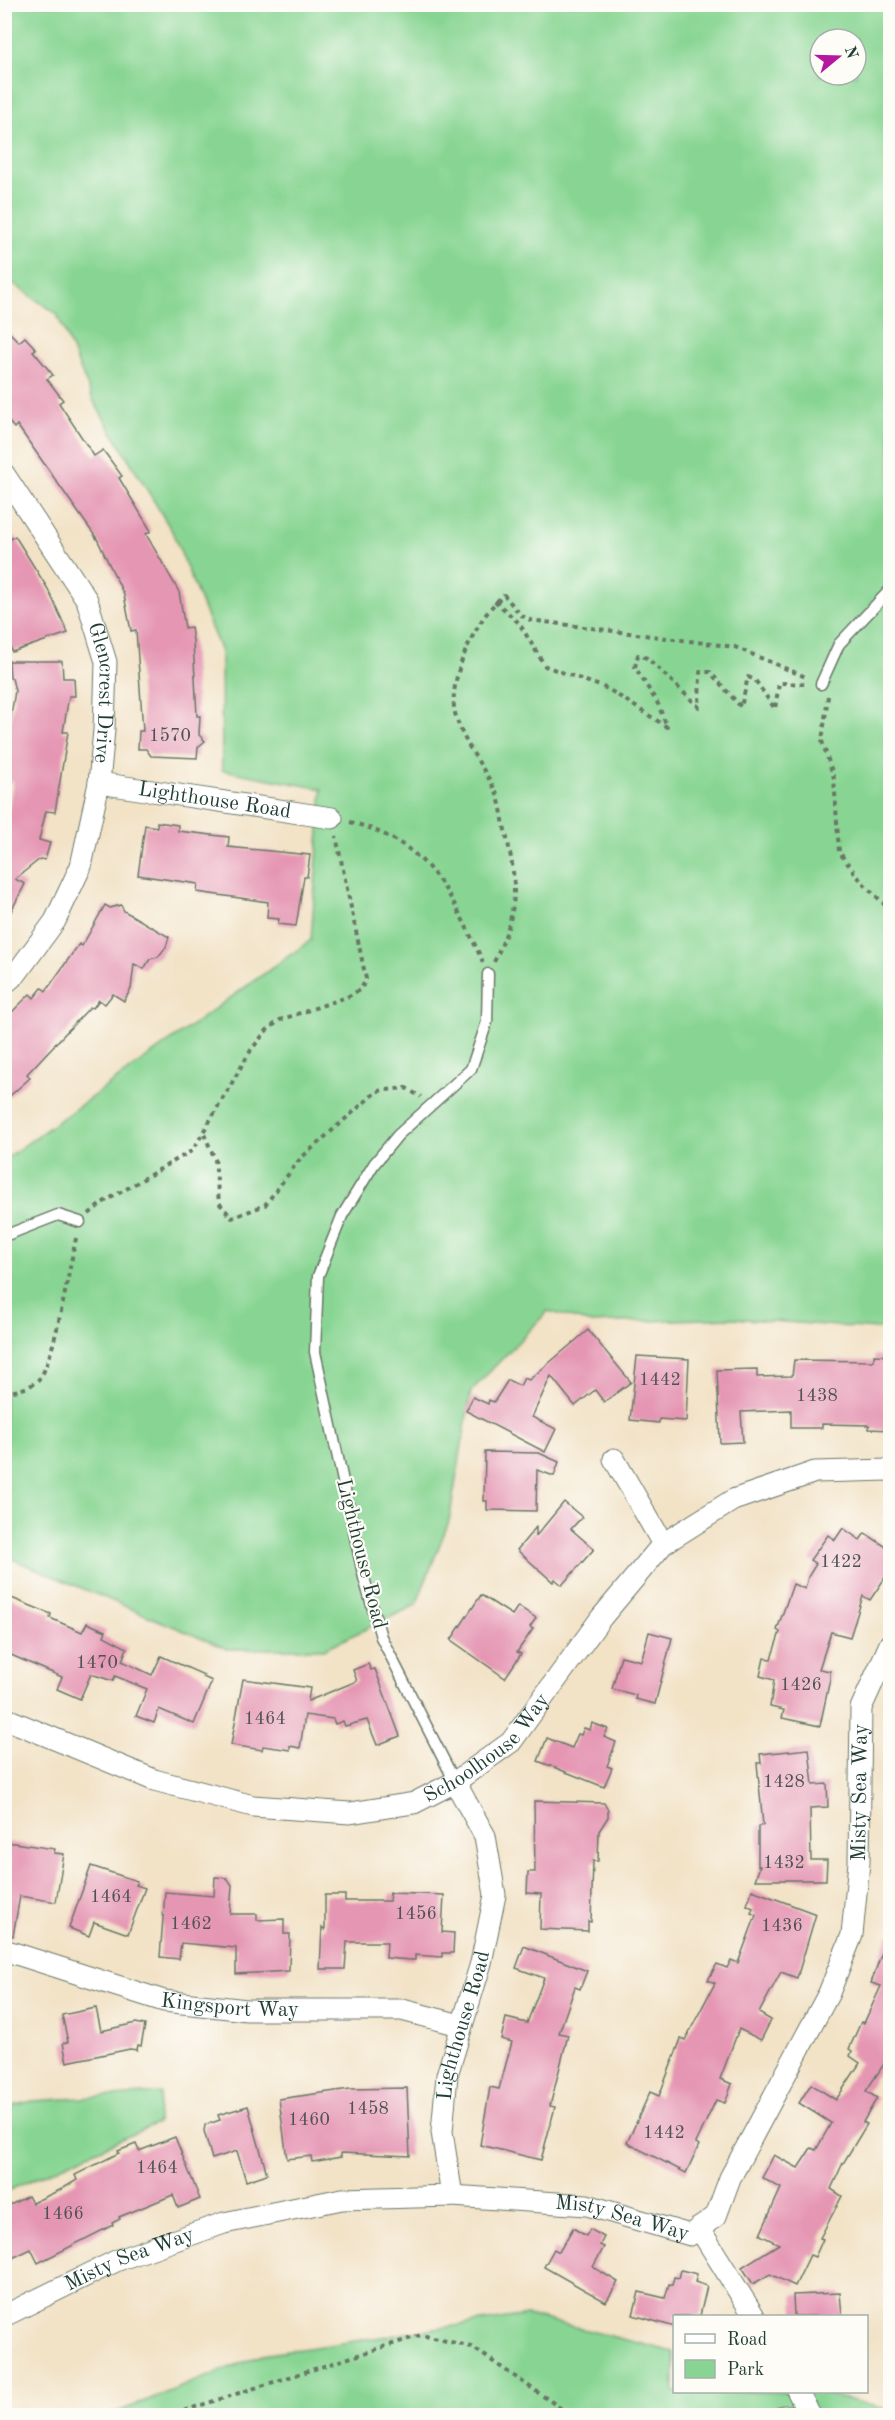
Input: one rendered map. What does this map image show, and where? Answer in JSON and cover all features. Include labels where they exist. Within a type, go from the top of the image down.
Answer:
[{"type":"street","name":"Glencrest Drive","points":[[4,474],[87,600],[106,662],[104,730],[99,783],[81,866],[55,921],[16,974],[4,984]]},
{"type":"street","name":"Lighthouse Road","points":[[99,783],[332,818]]},
{"type":"street","points":[[614,1459],[663,1544]]},
{"type":"street","name":"Schoolhouse Way","points":[[4,1718],[154,1780],[253,1806],[350,1813],[414,1803],[454,1782],[511,1742],[601,1618],[663,1544],[733,1500],[815,1472],[891,1470]]},
{"type":"street","name":"Misty Sea Way","points":[[4,2316],[118,2259],[224,2223],[342,2199],[452,2196],[587,2205],[690,2235],[716,2216],[730,2178],[829,1993],[852,1935],[859,1862],[861,1708],[891,1644]]},
{"type":"street","name":"Lighthouse Road","points":[[452,2196],[442,2132],[447,2075],[460,2025],[481,1962],[495,1895],[485,1836],[454,1782]]},
{"type":"street","name":"Kingsport Way","points":[[4,1950],[164,2001],[247,2010],[402,2010],[460,2025]]},
{"type":"street","points":[[699,2228],[753,2315]]},
{"type":"street","points":[[799,2393],[811,2415]]},
{"type":"street","points":[[784,2415],[804,2415]]},
{"type":"lane","points":[[821,683],[839,644],[891,590]]},
{"type":"lane","name":"Lighthouse Road","points":[[454,1782],[381,1637],[364,1578],[315,1352],[318,1276],[342,1216],[374,1164],[399,1135],[471,1069],[487,1022],[488,974]]},
{"type":"lane","points":[[4,1236],[58,1215],[80,1222]]},
{"type":"path","points":[[488,974],[502,947],[515,900],[515,873],[496,792],[465,739],[455,712],[454,689],[469,641],[495,601],[504,595],[520,615],[530,620],[735,647],[821,683]]},
{"type":"path","points":[[495,601],[519,623],[544,666],[608,689],[668,727],[658,704],[635,667],[638,655],[647,658],[699,707],[700,672],[710,672],[741,707],[748,677],[754,680],[775,709],[779,683],[821,683]]},
{"type":"path","points":[[821,683],[822,741],[834,778],[839,852],[874,895],[891,910]]},
{"type":"path","points":[[4,1392],[18,1392],[39,1379],[51,1354],[80,1222],[102,1203],[193,1150],[251,1050],[266,1031],[280,1020],[347,997],[361,989],[366,979],[332,818],[377,829],[424,861],[436,873],[457,908],[488,974]]},
{"type":"path","points":[[203,1133],[215,1159],[219,1203],[232,1218],[265,1205],[300,1159],[377,1091],[406,1088],[432,1104]]},
{"type":"path","points":[[167,2415],[421,2335],[472,2347],[572,2415]]},
{"type":"green space","points":[[5,5],[890,5],[890,1330],[732,1318],[591,1323],[548,1311],[471,1391],[449,1521],[416,1605],[324,1649],[227,1649],[5,1556],[4,1160],[311,940],[322,789],[222,770],[221,652],[172,531],[94,402],[57,314],[5,278]]},
{"type":"green space","points":[[161,2093],[157,2123],[5,2192],[5,2108],[32,2101]]},
{"type":"green space","points":[[527,2315],[673,2352],[673,2393],[822,2393],[890,2410],[890,2416],[107,2416],[262,2355]]},
{"type":"building","points":[[4,327],[19,342],[25,337],[36,349],[33,351],[53,375],[47,379],[63,400],[59,403],[94,456],[103,450],[122,476],[119,478],[151,531],[146,534],[179,592],[185,628],[191,627],[197,716],[200,716],[199,735],[205,741],[198,747],[197,758],[151,756],[146,749],[138,749],[139,731],[143,731],[136,630],[131,631],[124,595],[97,539],[17,425],[14,428],[4,416]]},
{"type":"building","points":[[15,536],[48,589],[68,633],[12,652],[4,628],[4,543]]},
{"type":"building","points":[[9,661],[62,661],[63,678],[74,678],[75,696],[69,696],[63,732],[68,732],[55,812],[46,811],[39,840],[50,843],[45,860],[40,859],[15,879],[25,884],[4,925],[4,812],[8,813],[13,781],[6,780],[10,754],[5,753],[15,691],[12,678],[10,678]]},
{"type":"building","points":[[157,822],[178,825],[178,831],[229,837],[228,847],[310,855],[296,926],[278,924],[279,919],[267,918],[268,902],[197,892],[198,884],[138,875],[145,825],[157,827]]},
{"type":"building","points":[[105,905],[110,908],[121,905],[124,911],[169,937],[166,947],[158,957],[150,959],[144,969],[134,964],[131,989],[124,1001],[113,994],[105,1004],[99,1000],[93,1008],[90,1007],[27,1074],[30,1078],[4,1101],[4,1020],[30,994],[34,998],[42,988],[46,991],[79,944],[82,946]]},
{"type":"building","points":[[588,1330],[631,1382],[604,1402],[595,1390],[575,1406],[551,1376],[532,1417],[556,1429],[545,1452],[466,1411],[473,1397],[488,1404],[489,1400],[494,1402],[508,1380],[520,1386],[524,1378],[529,1380]]},
{"type":"building","points":[[874,1355],[891,1356],[891,1430],[869,1429],[869,1425],[822,1424],[822,1428],[791,1428],[791,1410],[741,1412],[743,1442],[720,1443],[717,1370],[757,1369],[757,1377],[792,1376],[794,1360],[874,1361]]},
{"type":"building","points":[[637,1356],[689,1359],[686,1421],[659,1419],[659,1423],[630,1420]]},
{"type":"building","points":[[485,1452],[539,1453],[559,1462],[554,1476],[537,1470],[536,1511],[487,1510],[487,1501],[484,1501]]},
{"type":"building","points":[[564,1502],[582,1517],[571,1529],[594,1549],[562,1585],[555,1579],[553,1582],[517,1550],[536,1527],[536,1536]]},
{"type":"building","points":[[843,1528],[860,1540],[865,1533],[891,1550],[891,1569],[870,1600],[863,1596],[850,1637],[831,1632],[819,1669],[830,1671],[820,1726],[782,1718],[784,1710],[770,1707],[774,1680],[760,1676],[764,1658],[771,1659],[780,1632],[777,1630],[793,1584],[805,1589],[808,1577],[816,1564],[810,1560],[828,1535],[835,1540]]},
{"type":"building","points":[[4,1595],[51,1614],[50,1618],[82,1632],[87,1623],[106,1631],[104,1636],[127,1648],[122,1661],[152,1675],[161,1656],[204,1675],[203,1677],[212,1681],[194,1724],[159,1709],[154,1723],[136,1716],[147,1689],[115,1676],[113,1681],[91,1674],[80,1699],[57,1689],[62,1677],[4,1652]]},
{"type":"building","points":[[481,1595],[512,1615],[518,1606],[536,1618],[530,1627],[533,1629],[517,1652],[521,1654],[505,1678],[451,1640]]},
{"type":"building","points":[[649,1632],[672,1638],[655,1704],[635,1699],[636,1695],[612,1689],[621,1656],[641,1661]]},
{"type":"building","points":[[368,1664],[371,1670],[375,1669],[400,1736],[377,1745],[367,1720],[345,1726],[343,1721],[335,1724],[333,1719],[305,1715],[300,1748],[290,1746],[290,1750],[263,1746],[262,1750],[231,1745],[243,1679],[310,1688],[308,1701],[357,1681],[353,1670]]},
{"type":"building","points":[[592,1723],[608,1729],[604,1737],[616,1742],[607,1766],[612,1768],[604,1787],[538,1761],[547,1738],[572,1748],[578,1734],[581,1735],[584,1728],[590,1730]]},
{"type":"building","points":[[809,1749],[813,1785],[827,1784],[828,1807],[810,1808],[811,1860],[827,1860],[826,1880],[755,1880],[760,1866],[758,1866],[758,1826],[763,1825],[757,1763],[761,1763],[760,1754]]},
{"type":"building","points":[[534,1801],[604,1803],[608,1810],[608,1817],[599,1831],[598,1861],[593,1861],[591,1922],[588,1921],[588,1931],[540,1929],[541,1894],[527,1893],[528,1872],[535,1872]]},
{"type":"building","points":[[7,1842],[55,1849],[54,1853],[64,1854],[56,1902],[20,1896],[13,1936],[4,1936]]},
{"type":"building","points":[[91,1866],[137,1881],[136,1885],[145,1888],[128,1934],[94,1922],[89,1936],[69,1928]]},
{"type":"building","points":[[215,1877],[227,1878],[232,1885],[230,1914],[257,1914],[257,1920],[284,1919],[284,1934],[290,1934],[289,1971],[236,1974],[236,1948],[181,1943],[179,1959],[160,1957],[165,1892],[214,1896]]},
{"type":"building","points":[[752,1890],[816,1914],[797,1978],[781,1972],[759,2013],[771,2020],[761,2040],[739,2029],[720,2079],[732,2084],[725,2103],[716,2100],[696,2143],[699,2145],[686,2173],[627,2143],[650,2092],[659,2096],[681,2039],[685,2040],[715,1983],[708,1980],[717,1964],[727,1968],[731,1960],[738,1963],[756,1915],[751,1913],[753,1908],[747,1905]]},
{"type":"building","points":[[390,1893],[444,1895],[442,1932],[454,1933],[453,1953],[442,1953],[442,1957],[415,1955],[415,1960],[386,1958],[387,1942],[347,1942],[345,1969],[320,1969],[322,1927],[325,1930],[325,1895],[345,1895],[345,1901],[389,1901]]},
{"type":"building","points":[[888,1935],[891,1935],[891,2067],[884,2064],[866,2091],[877,2098],[863,2122],[867,2124],[842,2165],[831,2189],[842,2196],[820,2238],[823,2239],[815,2257],[810,2255],[795,2286],[770,2274],[753,2284],[742,2267],[779,2244],[760,2235],[781,2188],[762,2178],[774,2155],[798,2168],[811,2148],[816,2150],[831,2123],[799,2103],[811,2084],[836,2100],[860,2063],[850,2056],[852,2051],[849,2049],[881,1986],[871,1983]]},
{"type":"building","points":[[524,1946],[587,1971],[580,1989],[575,1987],[559,2033],[568,2035],[550,2106],[555,2107],[541,2160],[480,2145],[490,2087],[499,2089],[512,2042],[501,2039],[506,2018],[527,2023],[544,1978],[516,1968]]},
{"type":"building","points":[[96,2008],[101,2031],[136,2023],[145,2025],[141,2046],[138,2045],[137,2050],[130,2049],[67,2062],[63,2043],[68,2042],[62,2015]]},
{"type":"building","points":[[407,2088],[410,2156],[341,2153],[341,2157],[312,2162],[311,2156],[287,2159],[279,2099],[350,2089]]},
{"type":"building","points":[[248,2106],[267,2174],[246,2181],[237,2151],[212,2159],[204,2131],[205,2125],[220,2120],[218,2115]]},
{"type":"building","points":[[175,2137],[200,2199],[178,2208],[173,2195],[119,2217],[120,2219],[112,2223],[113,2225],[38,2263],[31,2249],[4,2262],[4,2208],[28,2196],[32,2203],[62,2189],[77,2180],[75,2175],[119,2153],[118,2151],[136,2144],[139,2151]]},
{"type":"building","points":[[573,2228],[586,2236],[590,2229],[604,2237],[600,2245],[604,2247],[593,2267],[618,2282],[606,2302],[544,2267],[554,2249],[559,2252]]},
{"type":"building","points":[[681,2270],[697,2274],[695,2282],[707,2286],[700,2315],[673,2315],[673,2326],[633,2315],[639,2292],[665,2298],[669,2284],[672,2285],[674,2277],[679,2278]]},
{"type":"building","points":[[840,2293],[842,2315],[794,2315],[793,2295]]}]
